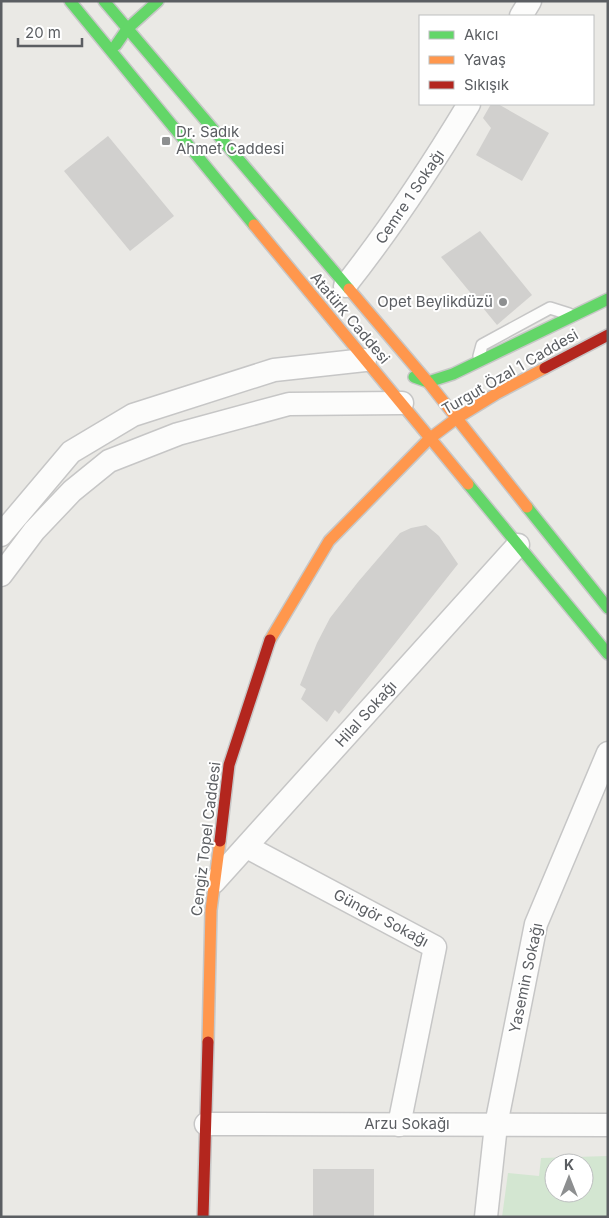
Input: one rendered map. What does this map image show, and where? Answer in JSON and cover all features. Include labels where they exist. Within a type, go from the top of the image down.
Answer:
[{"type":"main road","name":"Atatürk Caddesi","points":[[70,1],[374,363],[430,439],[608,654]]},
{"type":"main road","name":"Atatürk Caddesi","points":[[104,1],[428,382],[608,608]]},
{"type":"main road","points":[[111,51],[127,29],[158,1]]},
{"type":"main road","name":"Turgut Özal 1 Caddesi","points":[[428,382],[453,374],[608,299]]},
{"type":"main road","name":"Turgut Özal 1 Caddesi","points":[[430,439],[457,418],[496,394],[608,335]]},
{"type":"main road","points":[[401,372],[428,382]]},
{"type":"main road","name":"Cengiz Topel Caddesi","points":[[203,1217],[211,910],[229,765],[271,638],[329,541],[430,439]]},
{"type":"street","points":[[522,15],[530,1]]},
{"type":"street","name":"Cemre 1 Sokağı","points":[[345,286],[380,242],[442,150],[468,105]]},
{"type":"street","points":[[1,535],[71,452],[133,415],[274,370],[374,363]]},
{"type":"street","points":[[1,575],[41,524],[72,491],[110,461],[178,434],[289,404],[402,403]]},
{"type":"street","name":"Hilal Sokağı","points":[[214,882],[518,546]]},
{"type":"street","name":"Yasemin Sokağı","points":[[486,1217],[496,1124],[536,924],[608,753]]},
{"type":"street","name":"Güngör Sokağı","points":[[247,847],[435,947],[399,1124]]},
{"type":"street","name":"Arzu Sokağı","points":[[206,1124],[608,1125]]},
{"type":"lane","points":[[477,362],[482,345],[550,308],[573,316]]},
{"type":"green space","points":[[594,1156],[608,1156],[608,1217],[502,1217],[508,1173],[539,1176],[541,1158],[544,1158],[544,1203],[594,1203]]},
{"type":"building","points":[[490,105],[500,105],[549,133],[522,181],[476,155],[491,128],[483,118]]},
{"type":"building","points":[[108,136],[174,216],[130,251],[64,171]]},
{"type":"building","points":[[480,231],[532,295],[497,325],[441,257]]},
{"type":"building","points":[[426,525],[439,536],[458,564],[339,714],[335,710],[327,722],[301,699],[306,689],[300,685],[317,643],[330,618],[400,533],[411,528]]},
{"type":"building","points":[[313,1169],[374,1169],[374,1217],[313,1217]]},
{"type":"traffic: fast","points":[[70,1],[254,225]]},
{"type":"traffic: fast","points":[[104,1],[349,289]]},
{"type":"traffic: fast","points":[[116,45],[127,29],[158,1]]},
{"type":"traffic: fast","points":[[414,377],[428,382],[453,374],[608,299]]},
{"type":"traffic: fast","points":[[468,484],[608,654]]},
{"type":"traffic: fast","points":[[527,507],[608,608]]},
{"type":"traffic: slow","points":[[254,225],[468,484]]},
{"type":"traffic: slow","points":[[349,289],[428,382],[527,507]]},
{"type":"traffic: slow","points":[[270,640],[329,541],[429,439],[457,418],[496,394],[545,368]]},
{"type":"traffic: slow","points":[[208,1042],[211,910],[220,841]]},
{"type":"traffic: jam","points":[[545,368],[608,335]]},
{"type":"traffic: jam","points":[[220,841],[229,765],[270,640]]},
{"type":"traffic: jam","points":[[203,1217],[208,1042]]},
{"type":"place","name":"Dr. Sadık Ahmet Caddesi","points":[[166,141]]},
{"type":"place","name":"Opet Beylikdüzü","points":[[503,302]]}]
